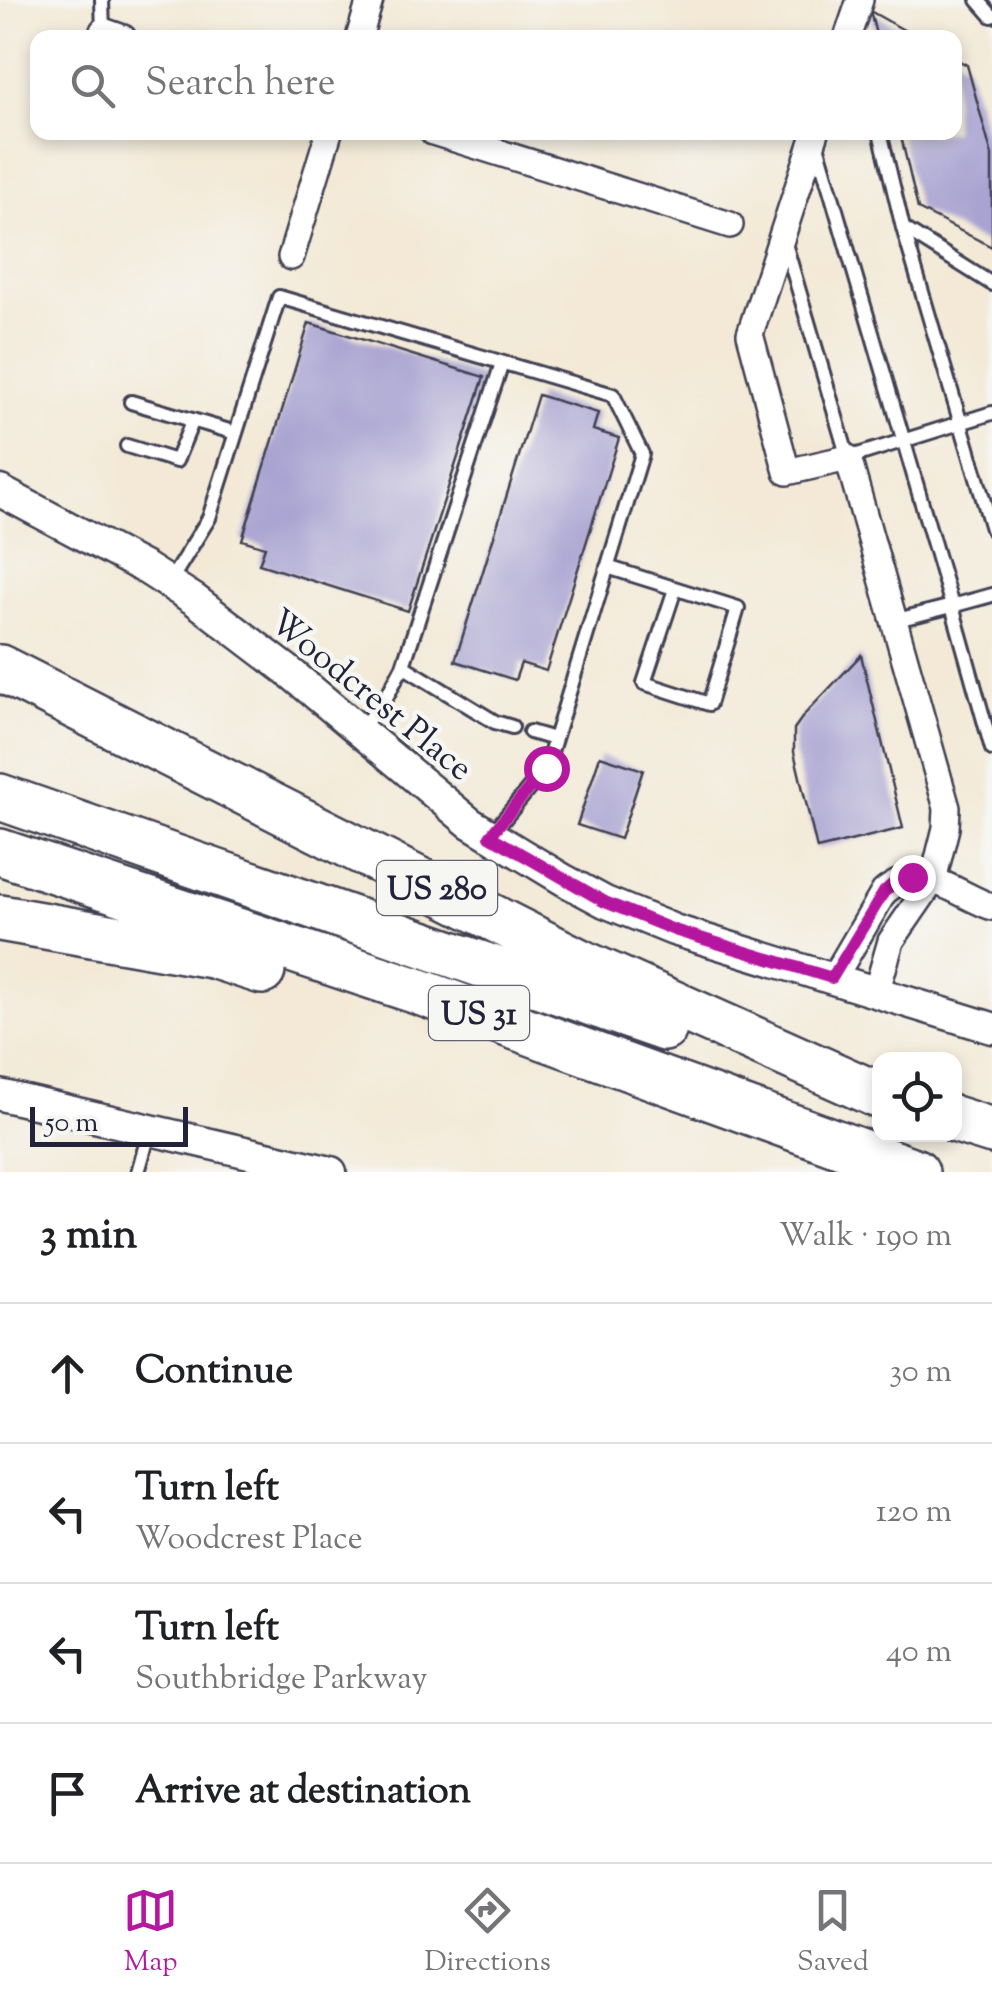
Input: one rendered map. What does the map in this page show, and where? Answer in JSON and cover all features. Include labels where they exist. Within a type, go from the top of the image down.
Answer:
[{"type":"highway","name":"US 280","points":[[0,668],[580,962],[872,1092]]},
{"type":"highway","name":"US 31","points":[[0,796],[816,1082],[872,1094]]},
{"type":"highway","name":"US 31","points":[[0,852],[417,991],[899,1167]]},
{"type":"highway","points":[[0,918],[212,955],[737,1125],[899,1167]]},
{"type":"highway","points":[[962,1122],[992,1131]]},
{"type":"street","points":[[361,30],[370,0]]},
{"type":"street","points":[[291,257],[327,140]]},
{"type":"street","points":[[459,140],[730,225]]},
{"type":"street","points":[[813,140],[750,334],[788,472],[848,458],[947,808],[933,880],[891,941],[876,993]]},
{"type":"street","name":"Woodcrest Place","points":[[0,490],[170,583],[288,670],[490,836],[605,902],[674,930],[992,1028]]},
{"type":"street","points":[[832,978],[884,892],[896,881],[912,877],[933,880],[990,902]]},
{"type":"street","points":[[0,1095],[331,1172]]},
{"type":"lane","points":[[102,0],[108,30]]},
{"type":"lane","points":[[978,0],[992,16]]},
{"type":"lane","points":[[816,140],[992,749]]},
{"type":"lane","points":[[882,140],[903,228],[992,529]]},
{"type":"lane","points":[[903,228],[992,284]]},
{"type":"lane","points":[[783,234],[848,458],[992,413]]},
{"type":"lane","points":[[170,583],[209,518],[279,297],[613,396],[642,454],[546,768],[490,836]]},
{"type":"lane","points":[[358,729],[381,707],[403,666],[502,363]]},
{"type":"lane","points":[[132,402],[236,432]]},
{"type":"lane","points":[[127,446],[176,461],[192,420]]},
{"type":"lane","points":[[607,567],[738,608],[709,704],[644,683],[675,589]]},
{"type":"lane","points":[[894,621],[992,596]]},
{"type":"lane","points":[[403,666],[481,714],[512,727]]},
{"type":"lane","points":[[530,732],[554,739]]},
{"type":"lane","points":[[138,1172],[150,1130]]},
{"type":"building","points":[[870,11],[904,30],[875,30]]},
{"type":"building","points":[[962,62],[967,65],[992,156],[992,247],[918,209],[902,140],[962,140]]},
{"type":"building","points":[[309,323],[484,377],[408,611],[259,564],[265,547],[242,540]]},
{"type":"building","points":[[538,395],[598,413],[593,430],[619,438],[546,671],[521,663],[515,680],[455,661]]},
{"type":"building","points":[[861,655],[903,828],[817,849],[794,752],[794,729]]},
{"type":"building","points":[[600,756],[643,770],[620,839],[577,825]]},
{"type":"route","points":[[546,768],[490,836],[605,902],[674,930],[832,978],[884,892],[896,881],[912,877]]}]
